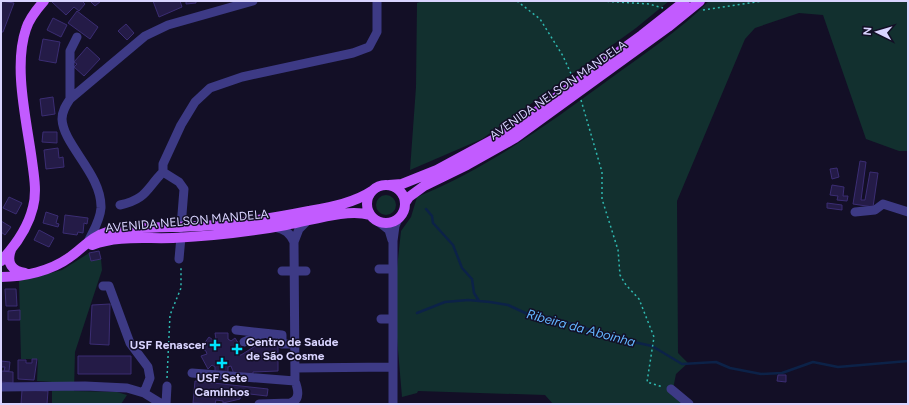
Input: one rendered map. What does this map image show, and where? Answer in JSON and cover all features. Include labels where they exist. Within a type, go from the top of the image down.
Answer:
[{"type":"main road","points":[[1,261],[11,250],[24,231],[34,205],[35,183],[20,71],[20,50],[26,27],[44,1]]},
{"type":"main road","name":"AVENIDA NELSON MANDELA","points":[[389,185],[402,184],[437,170],[511,130],[642,35],[685,1]]},
{"type":"main road","name":"AVENIDA NELSON MANDELA","points":[[405,203],[409,196],[424,186],[467,165],[515,138],[668,27],[700,1]]},
{"type":"main road","points":[[389,185],[400,191],[405,203],[405,209],[398,219],[393,222],[380,223],[370,215],[367,203],[372,191],[378,187],[389,185]]},
{"type":"main road","name":"AVENIDA NELSON MANDELA","points":[[79,250],[88,242],[103,233],[146,228],[181,232],[261,220],[358,200],[372,191]]},
{"type":"main road","name":"AVENIDA NELSON MANDELA","points":[[79,250],[103,241],[117,238],[181,232],[275,227],[354,212],[370,215]]},
{"type":"main road","points":[[11,250],[9,260],[11,267],[17,272],[27,274]]},
{"type":"main road","points":[[1,277],[27,274],[55,266],[79,250]]},
{"type":"street","points":[[88,242],[99,219],[101,208],[97,187],[64,126],[64,109],[70,99],[145,36],[168,25],[253,1]]},
{"type":"street","points":[[120,205],[134,202],[145,195],[163,172],[163,164],[181,125],[195,102],[210,88],[242,77],[353,53],[369,47],[377,32],[378,1]]},
{"type":"street","points":[[70,99],[70,51],[77,37]]},
{"type":"street","points":[[163,172],[179,182],[184,189],[179,259]]},
{"type":"street","points":[[855,212],[875,210],[883,204],[908,212]]},
{"type":"street","points":[[99,219],[102,225],[106,228],[123,226],[146,228]]},
{"type":"street","points":[[393,404],[393,241],[395,226],[398,219]]},
{"type":"street","points":[[294,242],[299,229],[307,221]]},
{"type":"street","points":[[380,223],[388,230],[393,241]]},
{"type":"street","points":[[259,404],[294,402],[298,398],[298,391],[295,381],[294,344],[294,242],[291,234],[286,230],[275,227]]},
{"type":"street","points":[[379,269],[393,269]]},
{"type":"street","points":[[282,272],[306,271]]},
{"type":"street","points":[[103,286],[109,286],[130,343],[148,368],[150,378],[144,393]]},
{"type":"street","points":[[381,319],[393,319]]},
{"type":"street","points":[[236,330],[282,336],[282,344],[294,344]]},
{"type":"street","points":[[244,342],[265,334]]},
{"type":"street","points":[[295,368],[393,367]]},
{"type":"street","points":[[192,372],[295,381]]},
{"type":"street","points":[[1,387],[85,386],[127,388],[144,393],[162,404]]},
{"type":"street","points":[[166,404],[167,386]]},
{"type":"street","points":[[671,390],[689,404]]},
{"type":"path","points":[[516,1],[540,19],[563,56],[573,78]]},
{"type":"path","points":[[602,1],[649,4],[667,9]]},
{"type":"path","points":[[696,11],[763,1]]},
{"type":"path","points":[[581,98],[602,172],[602,199],[618,250],[620,275],[626,285],[639,299],[654,337],[654,345],[647,382],[671,390]]},
{"type":"path","points":[[167,386],[170,315],[181,288],[182,280],[179,259]]},
{"type":"green space","points":[[423,1],[669,1],[636,28],[482,139],[410,170],[416,87],[417,3]]},
{"type":"green space","points":[[709,1],[908,1],[908,151],[899,151],[866,139],[823,15],[799,13],[755,28],[745,39],[677,201],[678,353],[688,363],[676,374],[673,389],[682,404],[553,404],[545,395],[418,391],[417,393],[402,397],[395,315],[397,268],[401,231],[411,217],[417,197],[469,172],[518,144],[662,41],[698,12]]},
{"type":"green space","points":[[386,195],[393,198],[396,205],[393,212],[386,215],[379,212],[376,205],[379,198]]},
{"type":"green space","points":[[89,253],[91,261],[101,259],[102,270],[75,352],[74,391],[117,392],[127,395],[121,404],[52,404],[52,382],[37,381],[38,359],[21,359],[19,281],[62,270]]},
{"type":"building","points":[[1,1],[14,3],[3,32],[1,32]]},
{"type":"building","points":[[82,1],[85,4],[79,11],[74,7],[66,15],[52,2]]},
{"type":"building","points":[[90,1],[101,1],[95,6]]},
{"type":"building","points":[[153,1],[180,1],[182,7],[159,17]]},
{"type":"building","points":[[186,1],[196,1],[196,3],[186,4]]},
{"type":"building","points":[[77,11],[98,27],[90,39],[68,23]]},
{"type":"building","points":[[53,18],[67,25],[61,37],[47,30]]},
{"type":"building","points":[[126,24],[134,33],[127,40],[118,31]]},
{"type":"building","points":[[43,39],[60,42],[56,63],[39,60]]},
{"type":"building","points":[[87,47],[100,59],[84,76],[74,67],[77,64],[74,62]]},
{"type":"building","points":[[53,97],[55,114],[42,116],[40,99]]},
{"type":"building","points":[[43,132],[57,132],[57,143],[42,142]]},
{"type":"building","points":[[58,148],[59,158],[63,157],[64,167],[46,169],[44,150]]},
{"type":"building","points":[[860,161],[866,162],[861,200],[865,200],[870,172],[878,173],[873,207],[853,204]]},
{"type":"building","points":[[837,168],[839,177],[832,179],[830,169]]},
{"type":"building","points":[[832,185],[844,187],[843,196],[848,196],[847,201],[837,200],[838,196],[830,195]]},
{"type":"building","points":[[9,197],[22,203],[16,214],[3,208]]},
{"type":"building","points":[[827,203],[842,205],[842,210],[827,208]]},
{"type":"building","points":[[46,212],[58,216],[56,223],[59,224],[58,227],[43,223]]},
{"type":"building","points":[[65,215],[88,218],[87,224],[84,223],[83,233],[78,232],[77,235],[63,233]]},
{"type":"building","points":[[1,221],[11,227],[5,235],[1,232]]},
{"type":"building","points":[[39,230],[54,238],[49,247],[34,240]]},
{"type":"building","points":[[99,251],[101,259],[91,261],[89,253]]},
{"type":"building","points":[[5,289],[16,289],[17,306],[6,306]]},
{"type":"building","points":[[110,304],[109,345],[90,344],[92,305]]},
{"type":"building","points":[[20,310],[20,320],[8,320],[8,311]]},
{"type":"building","points":[[215,333],[228,333],[228,339],[231,341],[235,338],[242,349],[236,352],[236,355],[241,355],[268,338],[273,337],[273,340],[278,340],[278,371],[253,372],[253,374],[234,374],[231,366],[228,367],[228,373],[215,373],[215,367],[212,365],[208,369],[201,356],[207,354],[206,351],[201,348],[209,337],[213,340],[216,339]]},
{"type":"building","points":[[78,356],[131,356],[131,374],[78,374]]},
{"type":"building","points":[[32,359],[37,359],[34,380],[18,379],[18,360],[26,360],[26,363],[32,363]]},
{"type":"building","points":[[1,361],[10,362],[9,371],[4,371],[5,367],[1,367]]},
{"type":"building","points":[[1,371],[13,372],[13,383],[1,382]]},
{"type":"building","points":[[778,375],[786,375],[786,382],[777,381]]},
{"type":"building","points":[[195,381],[268,389],[267,396],[241,393],[240,399],[223,403],[223,401],[216,400],[215,404],[193,403]]},
{"type":"building","points":[[22,390],[48,391],[47,404],[21,404]]},
{"type":"waterway","points":[[426,209],[432,216],[433,223],[453,245],[462,268],[472,279],[474,293],[479,301]]},
{"type":"waterway","name":"Ribeira da Aboinha","points":[[417,313],[445,302],[468,300],[508,305],[534,317],[550,317],[615,338],[652,346],[682,364],[716,362],[730,368],[761,374],[782,373],[813,362],[838,367],[908,361]]},
{"type":"place","name":"USF Renascer","points":[[215,345]]},
{"type":"place","name":"Centro de Saúde de São Cosme","points":[[237,349]]},
{"type":"place","name":"USF Sete Caminhos","points":[[222,363]]}]
